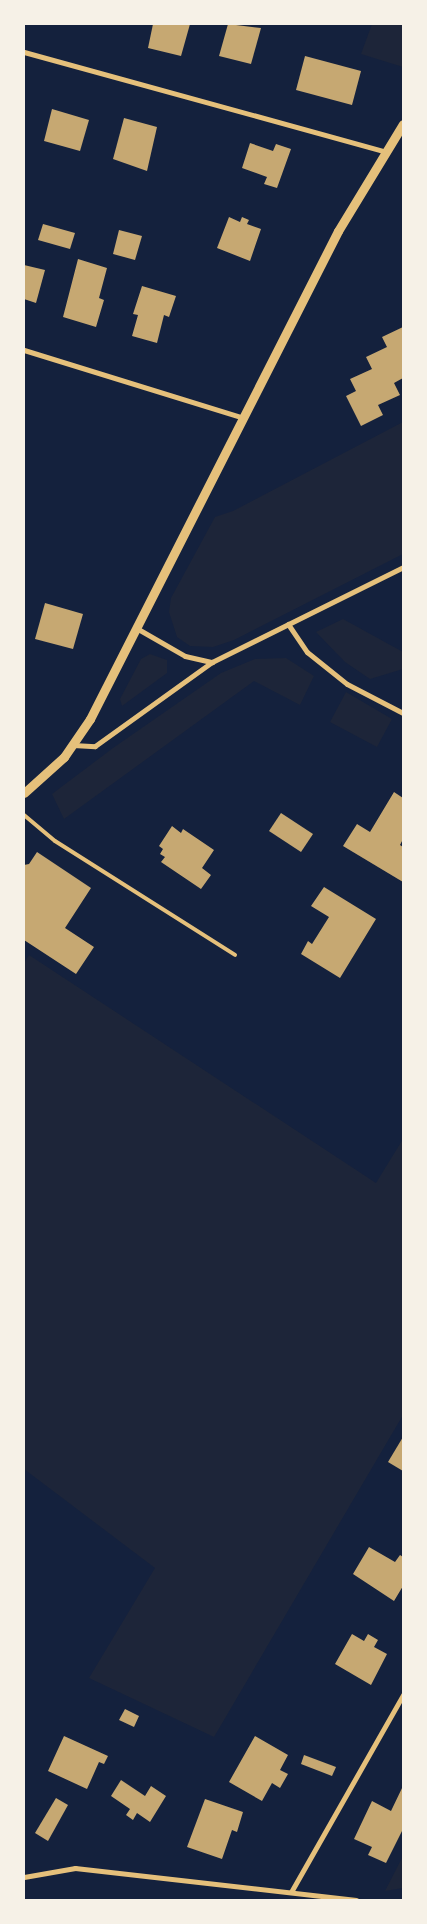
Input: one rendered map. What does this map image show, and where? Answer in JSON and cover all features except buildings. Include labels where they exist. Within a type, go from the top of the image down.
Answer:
[{"type":"street","points":[[24,52],[384,151]]},
{"type":"street","points":[[24,794],[64,757],[117,673],[338,231],[384,151],[403,124]]},
{"type":"street","points":[[24,350],[243,418]]},
{"type":"street","points":[[73,744],[95,746],[212,662],[403,567]]},
{"type":"street","points":[[288,624],[307,652],[347,684],[403,713]]},
{"type":"street","points":[[138,629],[185,656],[212,662]]},
{"type":"street","points":[[291,1892],[403,1695]]},
{"type":"street","points":[[24,1877],[75,1868],[356,1900]]},
{"type":"lane","points":[[24,815],[55,841],[235,955]]},
{"type":"shaded area","points":[[372,24],[403,24],[403,67],[361,54]]},
{"type":"shaded area","points":[[403,422],[403,554],[234,640],[213,647],[190,646],[177,637],[169,612],[171,598],[215,517],[233,511]]},
{"type":"shaded area","points":[[343,619],[403,652],[403,669],[370,679],[345,662],[316,632]]},
{"type":"shaded area","points":[[150,654],[167,660],[167,673],[122,706],[120,699],[141,659]]},
{"type":"shaded area","points":[[286,658],[314,676],[300,705],[254,681],[64,819],[52,794],[113,748],[221,673],[255,659]]},
{"type":"shaded area","points":[[346,692],[392,719],[377,747],[330,722]]},
{"type":"shaded area","points":[[29,955],[376,1183],[403,1139],[403,1415],[214,1737],[89,1678],[155,1568],[24,1469],[24,963]]},
{"type":"shaded area","points":[[403,1856],[403,1888],[385,1891]]}]
